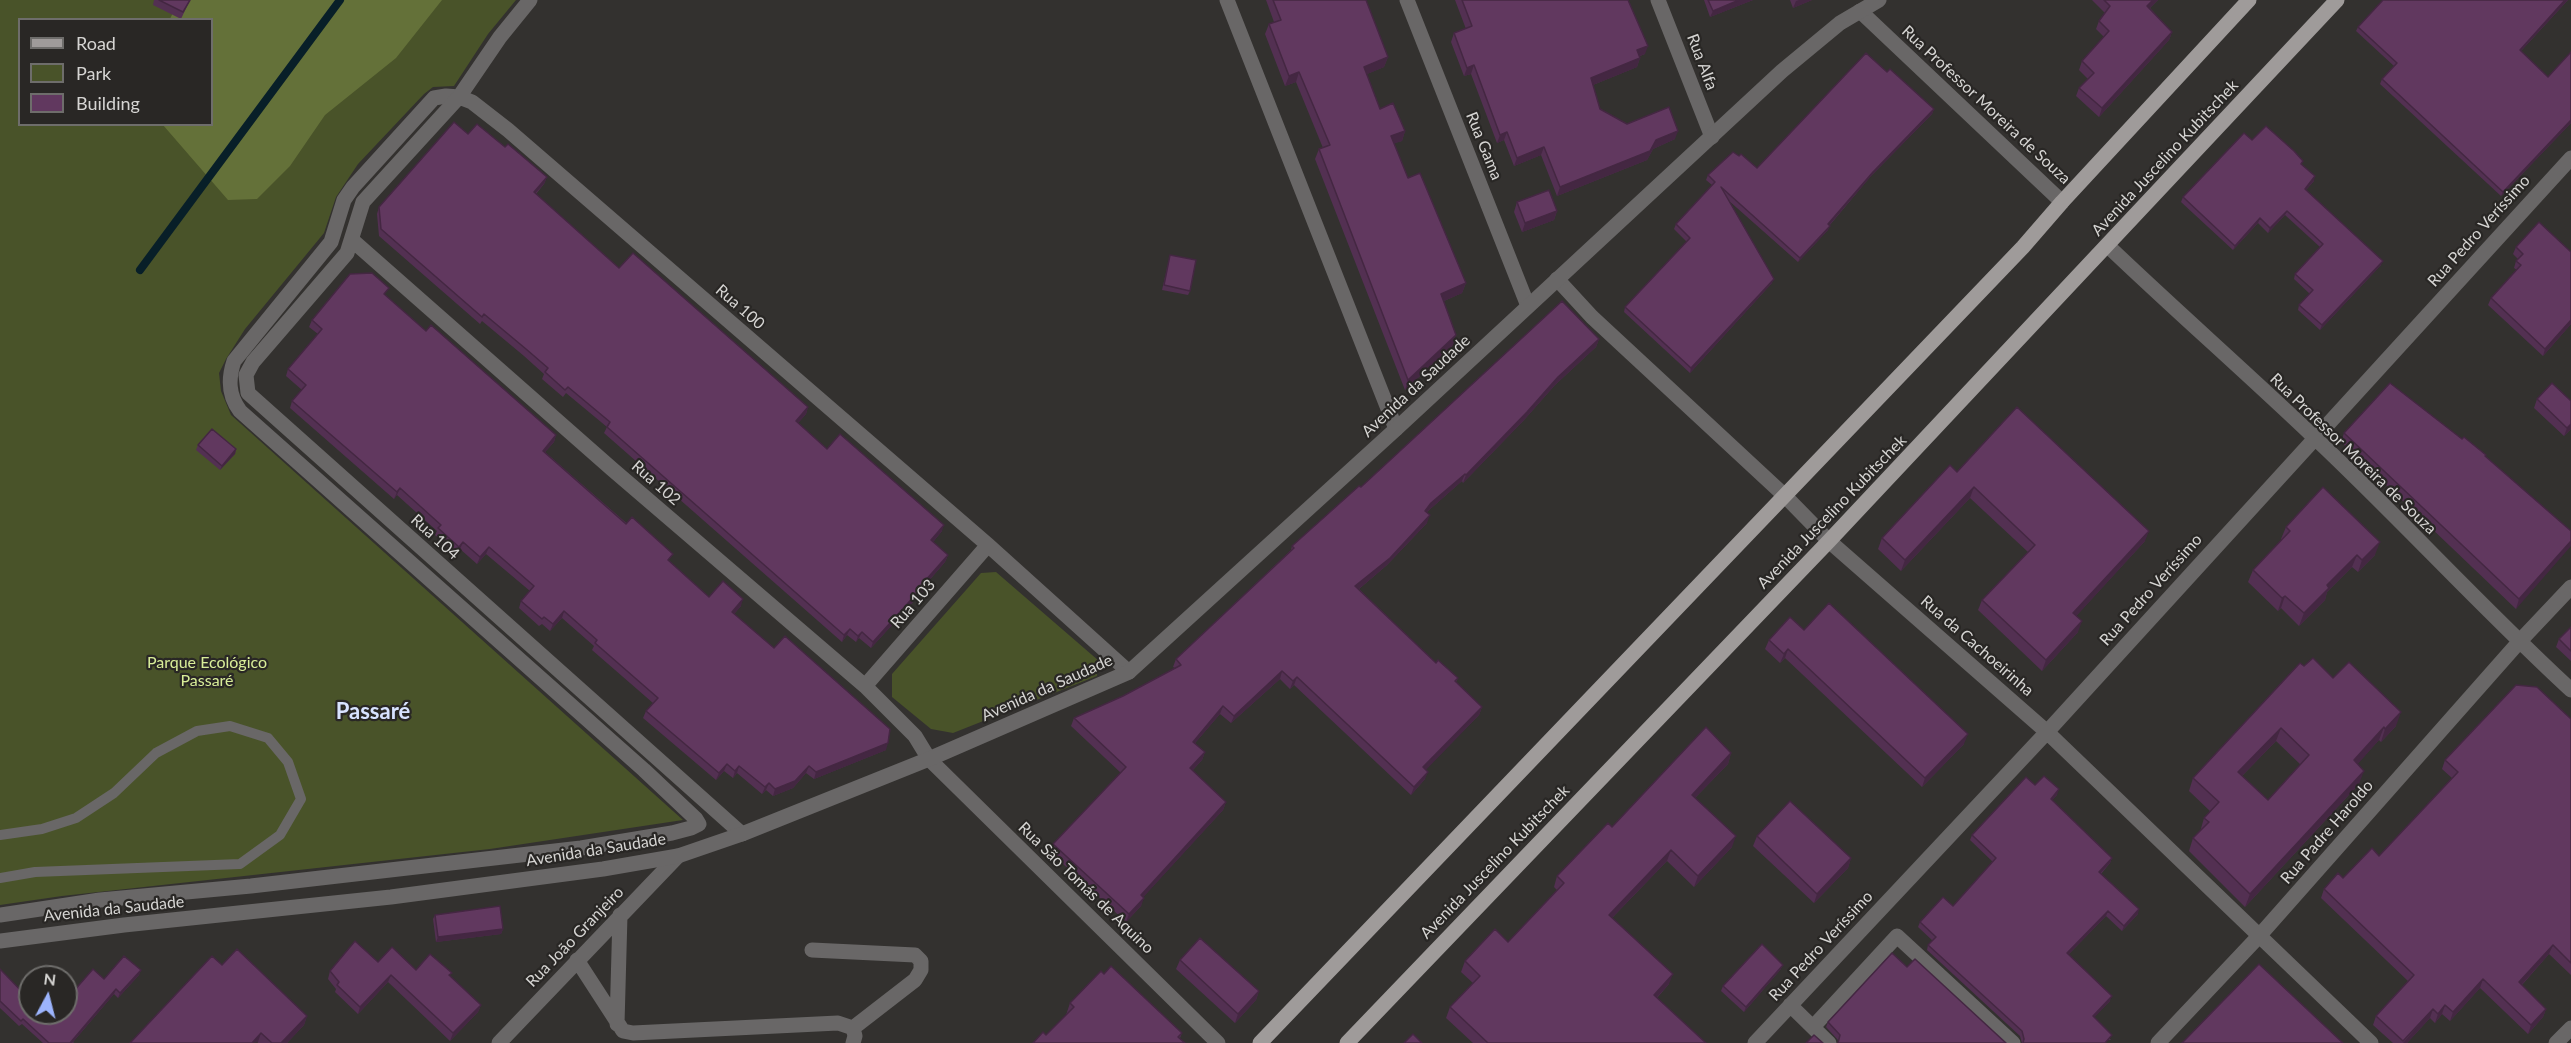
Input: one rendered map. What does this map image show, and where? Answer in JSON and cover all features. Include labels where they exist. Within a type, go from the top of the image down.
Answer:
[{"type":"main road","points":[[1260,1043],[2023,247],[2249,0]]},
{"type":"main road","name":"Avenida Juscelino Kubitschek","points":[[1347,1043],[1829,541],[2337,0]]},
{"type":"street","points":[[352,240],[363,202],[459,97],[494,45],[530,0]]},
{"type":"street","points":[[1227,0],[1396,429]]},
{"type":"street","name":"Rua Gama","points":[[1407,0],[1528,306]]},
{"type":"street","name":"Rua Alfa","points":[[1658,0],[1712,137]]},
{"type":"street","name":"Avenida da Saudade","points":[[0,941],[124,925],[391,897],[603,869],[678,856],[742,834],[929,759],[1129,672],[1823,35],[1879,0]]},
{"type":"street","name":"Rua Professor Moreira de Souza","points":[[1860,11],[2062,202]]},
{"type":"street","points":[[0,915],[100,900],[251,886],[581,848],[672,833],[699,824],[644,770],[240,411],[232,398],[231,370],[239,351],[331,242],[344,200],[353,187],[434,98],[459,97]]},
{"type":"street","name":"Rua 100","points":[[459,97],[472,102],[507,130],[988,545],[1129,672]]},
{"type":"street","name":"Rua Pedro Veríssimo","points":[[1755,1043],[2047,732],[2571,158]]},
{"type":"street","name":"Rua 102","points":[[352,240],[612,470],[866,686],[915,736],[929,759]]},
{"type":"street","name":"Rua 104","points":[[352,240],[339,262],[253,362],[246,375],[248,393],[742,834]]},
{"type":"street","name":"Rua Professor Moreira de Souza","points":[[2108,246],[2315,438],[2519,642],[2571,690]]},
{"type":"street","name":"Rua da Cachoeirinha","points":[[1557,279],[1592,317],[1785,496],[1829,541],[2047,732],[2371,1043]]},
{"type":"street","name":"Rua 103","points":[[866,686],[988,545]]},
{"type":"street","name":"Rua Padre Haroldo","points":[[2158,1043],[2260,935],[2519,642],[2571,587]]},
{"type":"street","name":"Rua São Tomás de Aquino","points":[[929,759],[1218,1043]]},
{"type":"street","name":"Rua João Granjeiro","points":[[499,1043],[678,856]]},
{"type":"street","points":[[617,1024],[620,915]]},
{"type":"street","points":[[1813,1027],[1897,936],[2013,1043]]},
{"type":"street","points":[[577,960],[617,1024],[623,1031],[633,1034],[838,1023],[853,1036],[915,980],[921,970],[921,961],[915,955],[812,950]]},
{"type":"street","points":[[1790,1005],[1829,1043]]},
{"type":"street","points":[[2556,1043],[2571,1028]]},
{"type":"lane","points":[[0,836],[42,829],[76,818],[114,793],[156,753],[196,731],[230,726],[267,738],[288,762],[301,799],[280,835],[240,864],[35,872],[0,878]]},
{"type":"green space","name":"Parque Ecológico Passaré","points":[[0,0],[516,0],[488,34],[454,86],[433,87],[424,94],[358,164],[336,197],[324,233],[245,329],[226,359],[219,373],[221,391],[231,415],[683,820],[490,849],[62,896],[0,905]]},
{"type":"green space","points":[[179,0],[442,0],[396,58],[325,115],[290,166],[257,199],[228,200],[164,126],[213,126],[213,18],[170,18]]},
{"type":"green space","points":[[996,572],[1099,661],[1097,676],[953,733],[931,729],[892,697],[892,674],[981,573]]},
{"type":"building","points":[[159,0],[190,0],[183,12]]},
{"type":"building","points":[[1273,0],[1366,0],[1388,57],[1364,67],[1380,109],[1393,103],[1405,131],[1391,136],[1408,178],[1420,173],[1466,283],[1441,294],[1456,335],[1408,380],[1319,149],[1330,145],[1299,72],[1289,76],[1269,24],[1281,20]]},
{"type":"building","points":[[1462,0],[1628,0],[1648,46],[1637,50],[1640,58],[1591,78],[1600,109],[1627,124],[1669,107],[1678,131],[1656,140],[1650,151],[1560,187],[1544,147],[1517,158],[1507,132],[1500,135],[1474,65],[1467,68],[1454,33],[1472,26]]},
{"type":"building","points":[[1708,0],[1739,0],[1713,11]]},
{"type":"building","points":[[2104,0],[2153,0],[2147,6],[2172,32],[2102,108],[2079,88],[2094,73],[2082,61],[2109,31],[2099,21],[2110,6]]},
{"type":"building","points":[[2383,0],[2565,0],[2520,50],[2548,77],[2571,52],[2571,120],[2503,192],[2382,79],[2397,63],[2358,27]]},
{"type":"building","points":[[1866,53],[1887,72],[1890,69],[1934,109],[1873,172],[1828,224],[1830,226],[1800,258],[1721,187],[1774,279],[1691,368],[1625,307],[1690,238],[1676,224],[1715,182],[1708,175],[1733,152],[1739,156],[1741,154],[1757,168]]},
{"type":"building","points":[[454,122],[468,134],[477,124],[505,147],[508,144],[547,177],[534,192],[619,268],[633,253],[808,407],[796,421],[827,449],[840,434],[944,525],[931,540],[948,555],[873,642],[862,632],[858,636],[850,629],[844,635],[607,427],[610,422],[568,387],[565,390],[545,372],[548,368],[484,314],[482,317],[381,229],[379,207]]},
{"type":"building","points":[[2266,126],[2294,151],[2303,161],[2301,164],[2315,176],[2305,189],[2383,261],[2322,325],[2299,305],[2313,290],[2295,274],[2323,244],[2287,211],[2270,228],[2260,218],[2235,246],[2183,197],[2244,133],[2252,140]]},
{"type":"building","points":[[1549,190],[1557,211],[1525,223],[1517,202]]},
{"type":"building","points":[[2539,222],[2571,252],[2571,320],[2545,349],[2491,298],[2521,265],[2516,261],[2523,254],[2516,247]]},
{"type":"building","points":[[1170,255],[1196,260],[1190,291],[1164,285]]},
{"type":"building","points":[[372,273],[389,288],[384,294],[426,331],[431,325],[556,435],[543,451],[626,524],[632,517],[673,554],[668,560],[709,597],[723,581],[743,599],[732,612],[774,648],[785,636],[890,729],[888,743],[816,772],[809,766],[795,781],[775,789],[769,783],[765,787],[739,766],[735,771],[727,764],[719,773],[646,711],[658,698],[595,643],[597,640],[564,611],[553,624],[544,617],[542,619],[521,601],[534,586],[489,547],[480,557],[463,542],[459,547],[438,528],[441,525],[400,488],[397,492],[292,401],[306,385],[288,369],[322,329],[312,320],[350,274]]},
{"type":"building","points":[[1562,301],[1599,339],[1558,377],[1466,475],[1431,503],[1425,511],[1430,515],[1390,558],[1355,586],[1436,663],[1438,660],[1458,678],[1455,681],[1482,707],[1423,767],[1428,772],[1414,787],[1297,677],[1293,681],[1282,671],[1234,716],[1223,706],[1193,742],[1205,752],[1190,768],[1226,802],[1141,895],[1144,898],[1129,914],[1053,844],[1126,767],[1074,718],[1123,696],[1181,665],[1176,659],[1294,548],[1292,546],[1359,486],[1361,487]]},
{"type":"building","points":[[2390,383],[2462,439],[2464,437],[2571,531],[2571,541],[2519,599],[2344,433]]},
{"type":"building","points":[[2552,383],[2571,401],[2571,424],[2567,428],[2537,399]]},
{"type":"building","points":[[2017,407],[2149,531],[2073,613],[2082,621],[2046,660],[1982,600],[2035,545],[1974,487],[1905,560],[1882,538],[1950,465],[1957,472]]},
{"type":"building","points":[[212,429],[236,449],[222,466],[198,445]]},
{"type":"building","points":[[2323,487],[2380,542],[2362,560],[2357,555],[2327,585],[2329,588],[2304,613],[2285,596],[2282,598],[2253,570],[2290,531],[2286,527]]},
{"type":"building","points":[[1829,603],[1968,734],[1925,778],[1788,649],[1784,654],[1769,640],[1790,617],[1804,630]]},
{"type":"building","points":[[2571,627],[2571,651],[2559,639]]},
{"type":"building","points":[[2313,658],[2333,678],[2349,662],[2401,712],[2354,760],[2364,771],[2250,894],[2193,838],[2209,822],[2204,818],[2219,802],[2193,778],[2300,663],[2304,666]],"holes":[[[2281,728],[2309,755],[2268,800],[2238,772]]]},
{"type":"building","points":[[2516,685],[2537,687],[2571,719],[2571,963],[2553,945],[2519,982],[2546,1009],[2531,1025],[2483,979],[2453,1012],[2445,1005],[2438,1014],[2433,1009],[2403,1041],[2376,1016],[2414,975],[2324,889],[2338,873],[2343,878],[2372,848],[2379,856],[2458,772],[2445,760]]},
{"type":"building","points":[[1706,727],[1731,753],[1692,795],[1736,836],[1698,876],[1671,850],[1609,915],[1673,974],[1654,995],[1706,1043],[1488,1043],[1450,1007],[1480,976],[1465,961],[1495,929],[1508,942],[1564,883],[1557,876],[1608,823],[1612,827]]},
{"type":"building","points":[[2044,776],[2059,789],[2051,799],[2112,858],[2099,872],[2139,909],[2124,926],[2108,911],[2067,953],[2112,996],[2093,1016],[2112,1035],[2105,1043],[2023,1043],[2022,1031],[1928,945],[1936,937],[1920,922],[1943,897],[1953,906],[1996,858],[1972,835],[2026,777],[2035,785]]},
{"type":"building","points":[[1790,801],[1851,858],[1817,894],[1757,836]]},
{"type":"building","points":[[500,906],[503,929],[438,937],[435,915]]},
{"type":"building","points":[[1200,938],[1259,991],[1238,1014],[1180,960]]},
{"type":"building","points":[[355,941],[378,962],[392,947],[416,970],[430,954],[452,973],[449,975],[481,1005],[453,1033],[391,975],[360,1007],[337,985],[339,982],[330,971]]},
{"type":"building","points":[[1762,944],[1783,965],[1746,1007],[1723,986]]},
{"type":"building","points":[[237,949],[307,1016],[281,1043],[272,1043],[261,1033],[252,1043],[130,1043],[212,956],[222,965]]},
{"type":"building","points":[[1892,953],[1907,967],[1915,959],[2006,1043],[1838,1043],[1840,1035],[1828,1022]]},
{"type":"building","points":[[124,956],[141,970],[120,993],[116,989],[70,1043],[49,1043],[30,1025],[78,1025],[78,986],[93,969],[104,979]]},
{"type":"building","points":[[2259,964],[2343,1043],[2182,1043]]},
{"type":"building","points":[[1111,966],[1182,1033],[1178,1037],[1185,1043],[1033,1043],[1043,1032],[1046,1035],[1074,1007],[1070,1003],[1101,971],[1104,974]]},
{"type":"building","points":[[0,969],[18,988],[18,1018],[0,1001]]},
{"type":"building","points":[[1413,1034],[1422,1043],[1404,1043]]},
{"type":"building","points":[[1814,1035],[1823,1043],[1806,1043]]},
{"type":"waterway","points":[[140,270],[340,0]]},
{"type":"district","name":"Passaré","points":[[373,712]]}]
